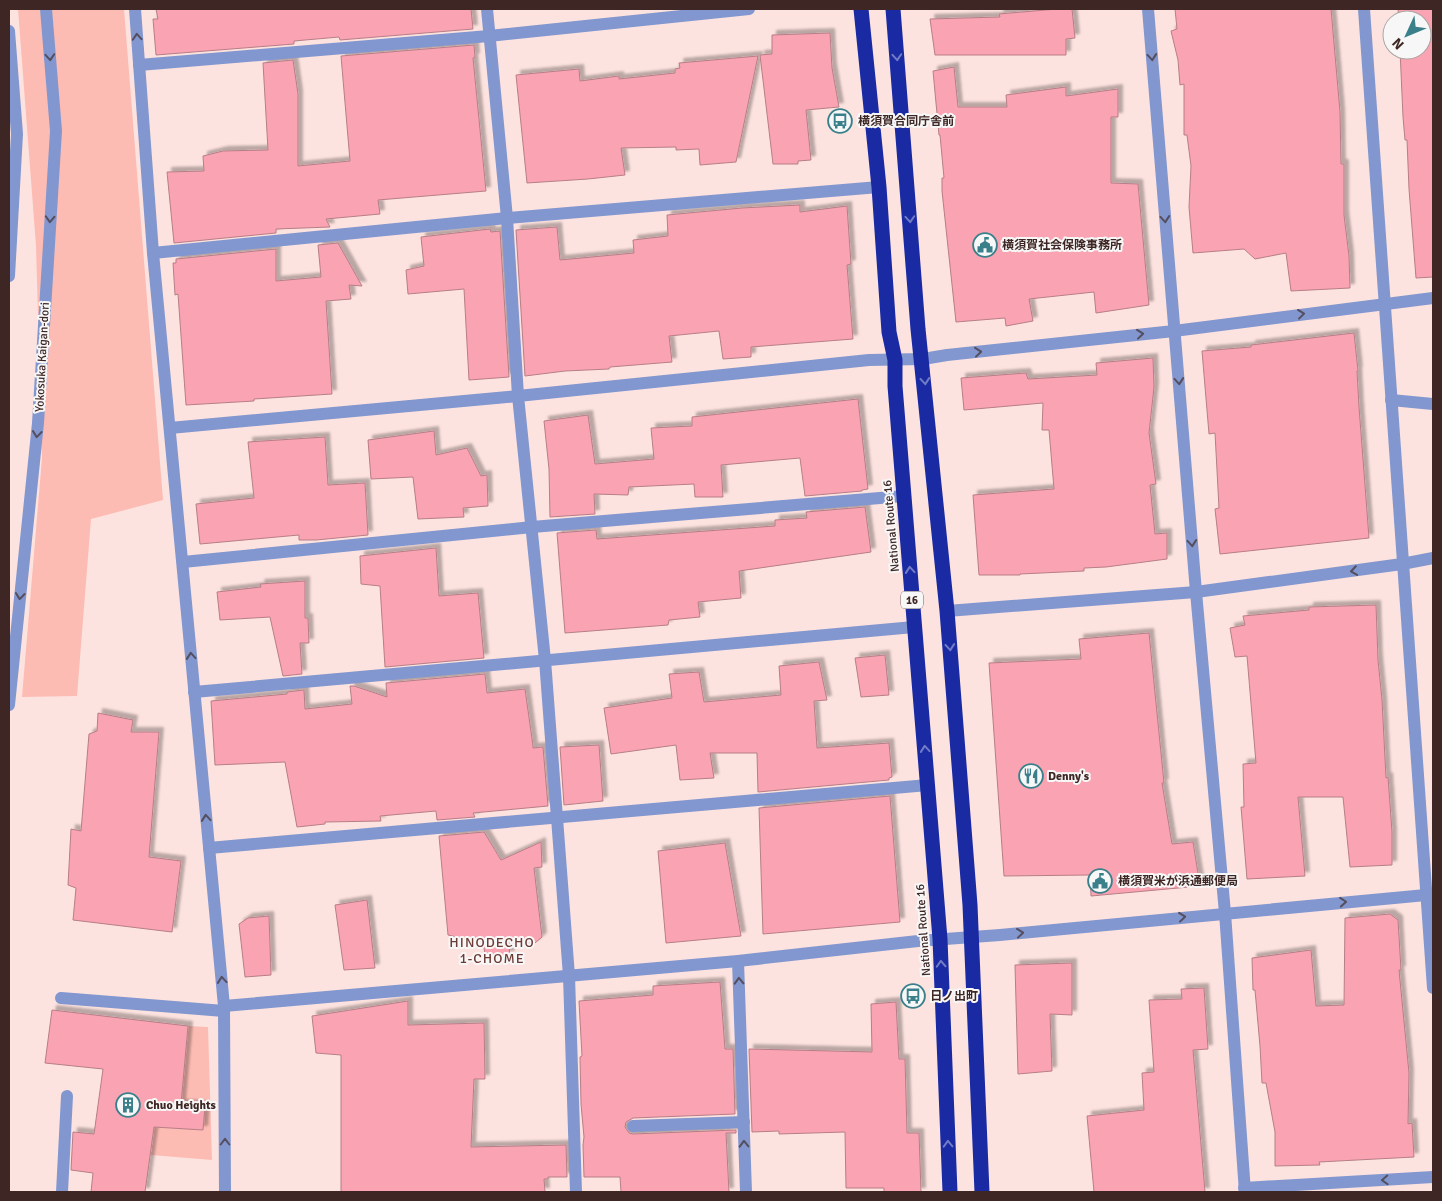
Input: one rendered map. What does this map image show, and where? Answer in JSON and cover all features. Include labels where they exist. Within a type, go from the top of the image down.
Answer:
[{"type":"highway","name":"National Route 16","points":[[861,9],[879,187],[890,332],[895,360],[895,386],[940,939],[950,1192]]},
{"type":"highway","points":[[893,9],[918,329],[947,610],[970,905],[982,1192]]},
{"type":"street","name":"Yokosuka Kaigan-dori","points":[[9,705],[38,423],[56,131],[46,9]]},
{"type":"street","points":[[135,9],[153,253],[224,1009],[225,1192]]},
{"type":"street","points":[[487,9],[507,218],[518,396],[544,660],[569,976],[576,1192]]},
{"type":"street","points":[[139,65],[489,36],[750,9]]},
{"type":"street","points":[[1148,9],[1196,592],[1226,913],[1244,1190],[1433,1177]]},
{"type":"street","points":[[1364,9],[1433,988]]},
{"type":"street","points":[[9,31],[17,134],[9,276]]},
{"type":"street","points":[[153,253],[507,218],[879,187]]},
{"type":"street","points":[[170,428],[518,396],[869,360],[922,359],[1174,331],[1433,298]]},
{"type":"street","points":[[1392,400],[1433,404]]},
{"type":"street","points":[[183,562],[532,527],[904,496]]},
{"type":"street","points":[[947,610],[1196,592],[1402,564],[1433,558]]},
{"type":"street","points":[[194,692],[914,627]]},
{"type":"street","points":[[209,848],[928,785]]},
{"type":"street","points":[[61,998],[224,1009],[738,961],[940,939],[1426,895]]},
{"type":"street","points":[[738,961],[746,1192]]},
{"type":"street","points":[[62,1192],[67,1096]]},
{"type":"street","points":[[633,1126],[744,1122]]},
{"type":"shaded area","points":[[18,9],[124,9],[163,500],[91,519],[77,696],[22,697],[42,458],[36,246]]},
{"type":"shaded area","points":[[188,1026],[208,1027],[212,1160],[151,1155],[160,1075],[173,1072],[184,1074]]},
{"type":"building","points":[[156,9],[471,9],[473,29],[340,40],[339,37],[294,41],[294,44],[156,55],[153,19],[158,19]]},
{"type":"building","points":[[1072,9],[1075,38],[1066,39],[1066,55],[935,55],[930,19],[1000,17],[999,14]]},
{"type":"building","points":[[1175,9],[1331,9],[1340,112],[1341,164],[1344,164],[1344,215],[1349,256],[1350,288],[1291,291],[1286,253],[1255,259],[1244,249],[1193,253],[1189,207],[1191,166],[1187,135],[1184,135],[1184,84],[1180,85],[1178,60],[1171,31],[1177,29]]},
{"type":"building","points":[[1433,9],[1433,277],[1416,278],[1407,140],[1405,140],[1403,117],[1400,60],[1432,60],[1432,10],[1398,10]]},
{"type":"building","points":[[830,33],[832,68],[839,107],[806,110],[811,160],[798,161],[798,164],[773,164],[760,55],[772,54],[772,35]]},
{"type":"building","points":[[474,45],[475,57],[473,58],[486,191],[378,200],[380,214],[326,219],[330,227],[276,229],[276,233],[174,243],[167,172],[204,171],[203,156],[223,151],[268,150],[263,63],[293,60],[298,94],[298,166],[350,161],[341,56]]},
{"type":"building","points":[[758,56],[736,162],[700,165],[699,149],[676,150],[676,147],[621,148],[625,175],[527,183],[516,75],[579,69],[580,81],[619,76],[619,79],[675,73],[675,69],[680,68],[679,63]]},
{"type":"building","points":[[954,67],[958,107],[1007,107],[1006,95],[1066,87],[1066,96],[1118,89],[1118,117],[1111,117],[1111,183],[1138,184],[1149,305],[1096,313],[1094,292],[1029,299],[1033,321],[1006,326],[1005,318],[956,322],[942,191],[942,178],[944,178],[933,71]]},
{"type":"building","points":[[800,205],[800,212],[847,206],[851,264],[847,265],[853,339],[751,347],[751,357],[723,359],[719,331],[669,336],[672,362],[525,376],[516,230],[557,227],[560,260],[634,253],[633,240],[668,236],[667,215]]},
{"type":"building","points":[[490,229],[491,232],[500,231],[509,377],[469,380],[464,289],[408,294],[406,270],[424,266],[421,237]]},
{"type":"building","points":[[338,243],[362,286],[349,285],[351,299],[326,301],[332,394],[186,405],[178,294],[175,295],[173,263],[176,263],[176,259],[276,249],[276,281],[321,277],[318,245]]},
{"type":"building","points":[[1354,333],[1369,538],[1220,554],[1215,509],[1219,508],[1215,433],[1209,434],[1202,351],[1251,347],[1251,345]]},
{"type":"building","points":[[1153,358],[1154,387],[1149,433],[1156,484],[1150,485],[1155,534],[1167,533],[1167,559],[1084,568],[1084,571],[1020,575],[979,575],[973,495],[1054,489],[1049,430],[1042,430],[1043,403],[964,410],[961,378],[1026,373],[1028,379],[1097,375],[1096,363]]},
{"type":"building","points":[[858,399],[868,489],[805,496],[800,458],[721,465],[723,497],[695,497],[694,484],[629,487],[628,495],[594,494],[595,514],[550,517],[549,469],[544,421],[588,415],[595,464],[654,459],[651,428],[692,426],[692,417]]},
{"type":"building","points":[[434,431],[436,455],[467,448],[481,476],[487,475],[488,506],[463,508],[464,517],[418,519],[413,477],[371,479],[368,440]]},
{"type":"building","points":[[325,437],[328,485],[365,483],[368,535],[299,540],[299,535],[200,544],[196,504],[254,498],[248,442]]},
{"type":"building","points":[[865,507],[871,552],[739,571],[741,598],[698,602],[700,617],[669,620],[668,625],[565,633],[557,533],[596,530],[597,539],[775,526],[775,520],[807,518],[806,512]]},
{"type":"building","points":[[436,548],[439,596],[478,593],[484,658],[385,667],[380,586],[361,584],[360,556]]},
{"type":"building","points":[[305,581],[305,618],[308,618],[309,643],[300,643],[302,674],[283,676],[270,617],[220,620],[217,592],[261,587],[260,584]]},
{"type":"building","points":[[1376,605],[1386,778],[1388,777],[1392,832],[1392,865],[1350,867],[1343,797],[1298,797],[1305,876],[1247,879],[1241,807],[1244,807],[1243,764],[1256,763],[1247,656],[1235,657],[1230,628],[1245,625],[1243,616],[1309,610],[1309,607]]},
{"type":"building","points":[[1149,633],[1164,783],[1162,783],[1172,844],[1193,842],[1200,886],[1091,896],[1090,875],[1004,876],[989,663],[1081,659],[1079,639]]},
{"type":"building","points":[[885,655],[889,695],[861,697],[855,658]]},
{"type":"building","points":[[819,662],[827,700],[814,701],[817,748],[889,743],[892,777],[889,780],[758,792],[757,753],[710,753],[714,778],[680,780],[676,745],[611,754],[604,708],[672,698],[669,674],[699,672],[704,702],[781,695],[779,666]]},
{"type":"building","points":[[485,674],[487,693],[525,689],[533,748],[543,747],[548,806],[473,813],[475,817],[437,820],[436,811],[380,816],[381,821],[325,822],[325,824],[297,827],[285,762],[215,765],[211,701],[287,694],[287,692],[304,690],[305,709],[352,704],[350,686],[387,697],[386,683]]},
{"type":"building","points":[[98,713],[133,720],[131,732],[159,732],[149,857],[181,861],[172,932],[73,920],[76,888],[68,885],[71,829],[81,831],[89,734],[97,731]]},
{"type":"building","points":[[599,745],[603,801],[564,805],[560,747]]},
{"type":"building","points":[[890,796],[900,922],[763,934],[759,808]]},
{"type":"building","points":[[484,832],[501,860],[541,842],[542,867],[534,868],[542,937],[535,943],[509,947],[510,955],[485,955],[483,941],[448,935],[439,836]]},
{"type":"building","points":[[725,843],[741,936],[666,943],[658,851]]},
{"type":"building","points":[[367,900],[375,968],[344,970],[335,905]]},
{"type":"building","points":[[1390,914],[1398,920],[1401,970],[1399,970],[1409,1073],[1408,1124],[1412,1123],[1414,1157],[1319,1162],[1320,1165],[1275,1166],[1275,1132],[1266,1083],[1262,1083],[1255,990],[1253,990],[1252,958],[1311,950],[1316,1006],[1344,1005],[1345,918]]},
{"type":"building","points":[[269,916],[271,975],[245,977],[239,924],[248,918]]},
{"type":"building","points":[[1072,963],[1072,1015],[1050,1014],[1052,1071],[1018,1074],[1015,965]]},
{"type":"building","points":[[720,982],[725,1049],[733,1049],[735,1114],[633,1118],[626,1122],[625,1127],[629,1133],[633,1134],[736,1130],[736,1133],[726,1133],[729,1192],[621,1192],[620,1177],[584,1177],[579,1001],[653,995],[653,986]]},
{"type":"building","points":[[1204,988],[1208,1049],[1193,1050],[1205,1192],[1094,1192],[1087,1116],[1144,1110],[1142,1073],[1154,1072],[1149,1000],[1182,999],[1181,989]]},
{"type":"building","points":[[408,1001],[408,1025],[484,1023],[485,1079],[474,1079],[471,1147],[566,1145],[567,1177],[548,1177],[548,1179],[544,1179],[545,1192],[341,1192],[341,1055],[316,1053],[312,1016]]},
{"type":"building","points":[[896,1002],[899,1059],[905,1059],[907,1133],[919,1133],[921,1192],[884,1192],[884,1188],[846,1188],[845,1132],[779,1134],[779,1131],[752,1132],[749,1049],[872,1052],[871,1004]]},
{"type":"building","name":"Chuo Heights","points":[[52,1010],[188,1026],[181,1104],[205,1106],[203,1130],[154,1127],[145,1192],[91,1192],[93,1173],[71,1170],[73,1132],[94,1134],[103,1069],[45,1063]]},
{"type":"place","name":"横須賀合同庁舎前","points":[[840,121]]},
{"type":"place","name":"横須賀社会保険事務所","points":[[985,245]]},
{"type":"place","name":"Denny's","points":[[1031,776]]},
{"type":"place","name":"横須賀米が浜通郵便局","points":[[1100,881]]},
{"type":"place","name":"日ノ出町","points":[[913,996]]},
{"type":"place","name":"Chuo Heights","points":[[128,1105]]},
{"type":"district","name":"HINODECHO 1-CHOME","points":[[492,950]]}]
